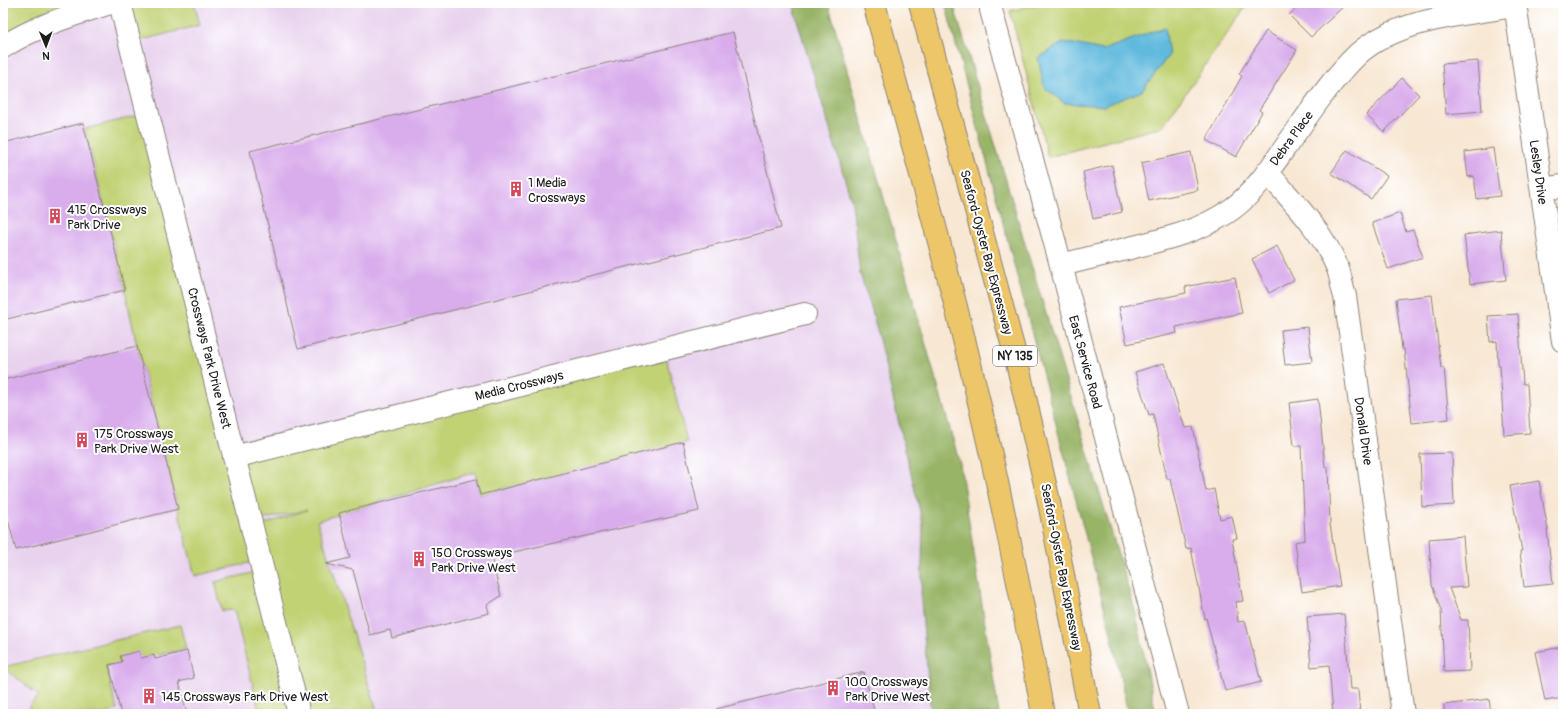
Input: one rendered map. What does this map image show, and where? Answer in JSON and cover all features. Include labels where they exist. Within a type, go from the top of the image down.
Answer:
[{"type":"highway","points":[[874,3],[960,321],[993,461],[1023,600],[1043,714]]},
{"type":"highway","name":"Seaford-Oyster Bay Expressway","points":[[920,3],[1016,358],[1048,497],[1090,714]]},
{"type":"highway","points":[[1023,600],[1037,714]]},
{"type":"highway","points":[[1080,661],[1094,714]]},
{"type":"street","points":[[3,48],[34,30],[110,3]]},
{"type":"street","name":"Crossways Park Drive West","points":[[120,3],[299,714]]},
{"type":"street","name":"Debra Place","points":[[1061,265],[1174,237],[1207,225],[1232,209],[1251,192],[1328,87],[1358,54],[1373,43],[1407,27],[1443,17],[1515,4]]},
{"type":"street","name":"Lesley Drive","points":[[1515,4],[1552,188],[1563,341]]},
{"type":"street","name":"East Service Road","points":[[991,10],[1061,265],[1178,714]]},
{"type":"street","name":"Donald Drive","points":[[1267,172],[1308,220],[1325,243],[1338,270],[1345,296],[1403,714]]},
{"type":"street","name":"Media Crossways","points":[[234,457],[805,314]]},
{"type":"shaded area","points":[[3,3],[792,3],[852,203],[860,274],[872,310],[923,524],[921,601],[931,714],[3,714]]},
{"type":"shaded area","points":[[963,3],[1000,3],[965,11]]},
{"type":"green space","points":[[3,3],[111,3],[3,47]]},
{"type":"green space","points":[[120,3],[194,3],[200,25],[131,43]]},
{"type":"green space","points":[[792,3],[828,3],[960,464],[999,714],[931,714],[921,601],[923,524],[872,310],[860,274],[852,203]]},
{"type":"green space","points":[[945,3],[955,3],[955,10],[1136,614],[1156,714],[1128,714],[1110,629]]},
{"type":"green space","points":[[1041,3],[1246,3],[1247,5],[1162,127],[1048,157],[1010,11]]},
{"type":"green space","points":[[148,113],[235,457],[665,353],[687,442],[480,495],[475,472],[317,521],[378,714],[260,714],[234,610],[222,611],[215,582],[256,572],[253,562],[195,576],[137,346],[125,290],[85,129]],"holes":[[[307,510],[253,528],[251,522]]]},
{"type":"green space","points":[[180,625],[186,649],[106,666],[117,710],[105,714],[32,714],[29,706],[39,696],[3,667]]},
{"type":"water","points":[[1165,27],[1169,55],[1142,91],[1104,106],[1064,103],[1044,87],[1038,58],[1064,42],[1103,50]]},
{"type":"building","points":[[1302,3],[1347,3],[1311,37],[1289,15]]},
{"type":"building","points":[[1266,31],[1297,50],[1259,110],[1262,112],[1236,157],[1206,140],[1242,76],[1239,74]]},
{"type":"building","name":"1 Media Crossways","points":[[733,32],[781,228],[298,349],[250,151]]},
{"type":"building","points":[[1478,61],[1482,111],[1446,114],[1442,64]]},
{"type":"building","points":[[1402,78],[1419,95],[1384,132],[1366,115]]},
{"type":"building","name":"415 Crossways Park Drive","points":[[83,123],[125,290],[3,320],[3,143]]},
{"type":"building","points":[[1493,148],[1500,196],[1477,199],[1474,176],[1468,177],[1465,152]]},
{"type":"building","points":[[1347,150],[1387,176],[1371,199],[1331,173]]},
{"type":"building","points":[[1191,152],[1198,190],[1149,201],[1141,163]]},
{"type":"building","points":[[1112,165],[1122,212],[1093,219],[1083,172]]},
{"type":"building","points":[[1400,213],[1406,232],[1413,230],[1423,257],[1388,269],[1372,223]]},
{"type":"building","points":[[1501,230],[1506,280],[1470,284],[1464,235]]},
{"type":"building","points":[[1277,246],[1294,280],[1269,293],[1252,259]]},
{"type":"building","points":[[1235,277],[1242,313],[1176,327],[1177,333],[1127,344],[1119,307],[1186,293],[1185,287]]},
{"type":"building","points":[[1432,295],[1441,368],[1444,368],[1449,419],[1412,423],[1404,349],[1402,349],[1396,299]]},
{"type":"building","points":[[1518,314],[1523,384],[1527,384],[1530,433],[1504,435],[1500,365],[1498,365],[1497,341],[1490,342],[1488,316]]},
{"type":"building","points":[[1308,327],[1312,362],[1285,365],[1281,330]]},
{"type":"building","name":"175 Crossways Park Drive West","points":[[137,346],[178,509],[16,550],[3,500],[3,380]]},
{"type":"building","points":[[1164,363],[1185,428],[1193,427],[1206,491],[1214,489],[1220,519],[1232,516],[1237,538],[1232,539],[1243,601],[1236,602],[1238,622],[1245,621],[1261,682],[1225,691],[1206,618],[1205,619],[1191,548],[1186,549],[1170,479],[1167,479],[1153,414],[1149,415],[1135,372]]},
{"type":"building","points":[[1318,399],[1325,467],[1328,467],[1330,524],[1340,586],[1302,592],[1295,542],[1305,540],[1301,446],[1294,446],[1289,403]]},
{"type":"building","points":[[683,442],[699,511],[491,557],[501,596],[487,605],[489,613],[392,638],[390,630],[370,635],[353,570],[326,564],[350,558],[339,513],[476,479],[480,495]]},
{"type":"building","points":[[1452,453],[1454,505],[1422,507],[1420,454]]},
{"type":"building","points":[[1539,481],[1548,530],[1553,584],[1524,587],[1520,551],[1522,551],[1510,486]]},
{"type":"building","points":[[1463,536],[1467,587],[1449,588],[1461,620],[1468,620],[1470,671],[1444,672],[1441,610],[1432,585],[1429,539]]},
{"type":"building","points":[[1344,614],[1350,689],[1358,689],[1360,714],[1333,714],[1329,665],[1311,667],[1307,617]]},
{"type":"building","points":[[1561,647],[1563,655],[1563,698],[1545,701],[1535,652]]},
{"type":"building","name":"145 Crossways Park Drive West","points":[[139,651],[141,658],[154,655],[155,659],[187,651],[194,678],[179,682],[187,714],[121,714],[109,665],[122,662],[120,656]]},
{"type":"building","name":"100 Crossways Park Drive West","points":[[864,672],[875,714],[716,714],[716,709]]},
{"type":"building","points":[[1489,699],[1491,714],[1444,714],[1444,705]]},
{"type":"place","name":"1 Media Crossways","points":[[516,189]]},
{"type":"place","name":"415 Crossways Park Drive","points":[[55,216]]},
{"type":"place","name":"175 Crossways Park Drive West","points":[[82,440]]},
{"type":"place","name":"150 Crossways Park Drive West","points":[[419,559]]},
{"type":"place","name":"100 Crossways Park Drive West","points":[[833,688]]},
{"type":"place","name":"145 Crossways Park Drive West","points":[[149,696]]}]
